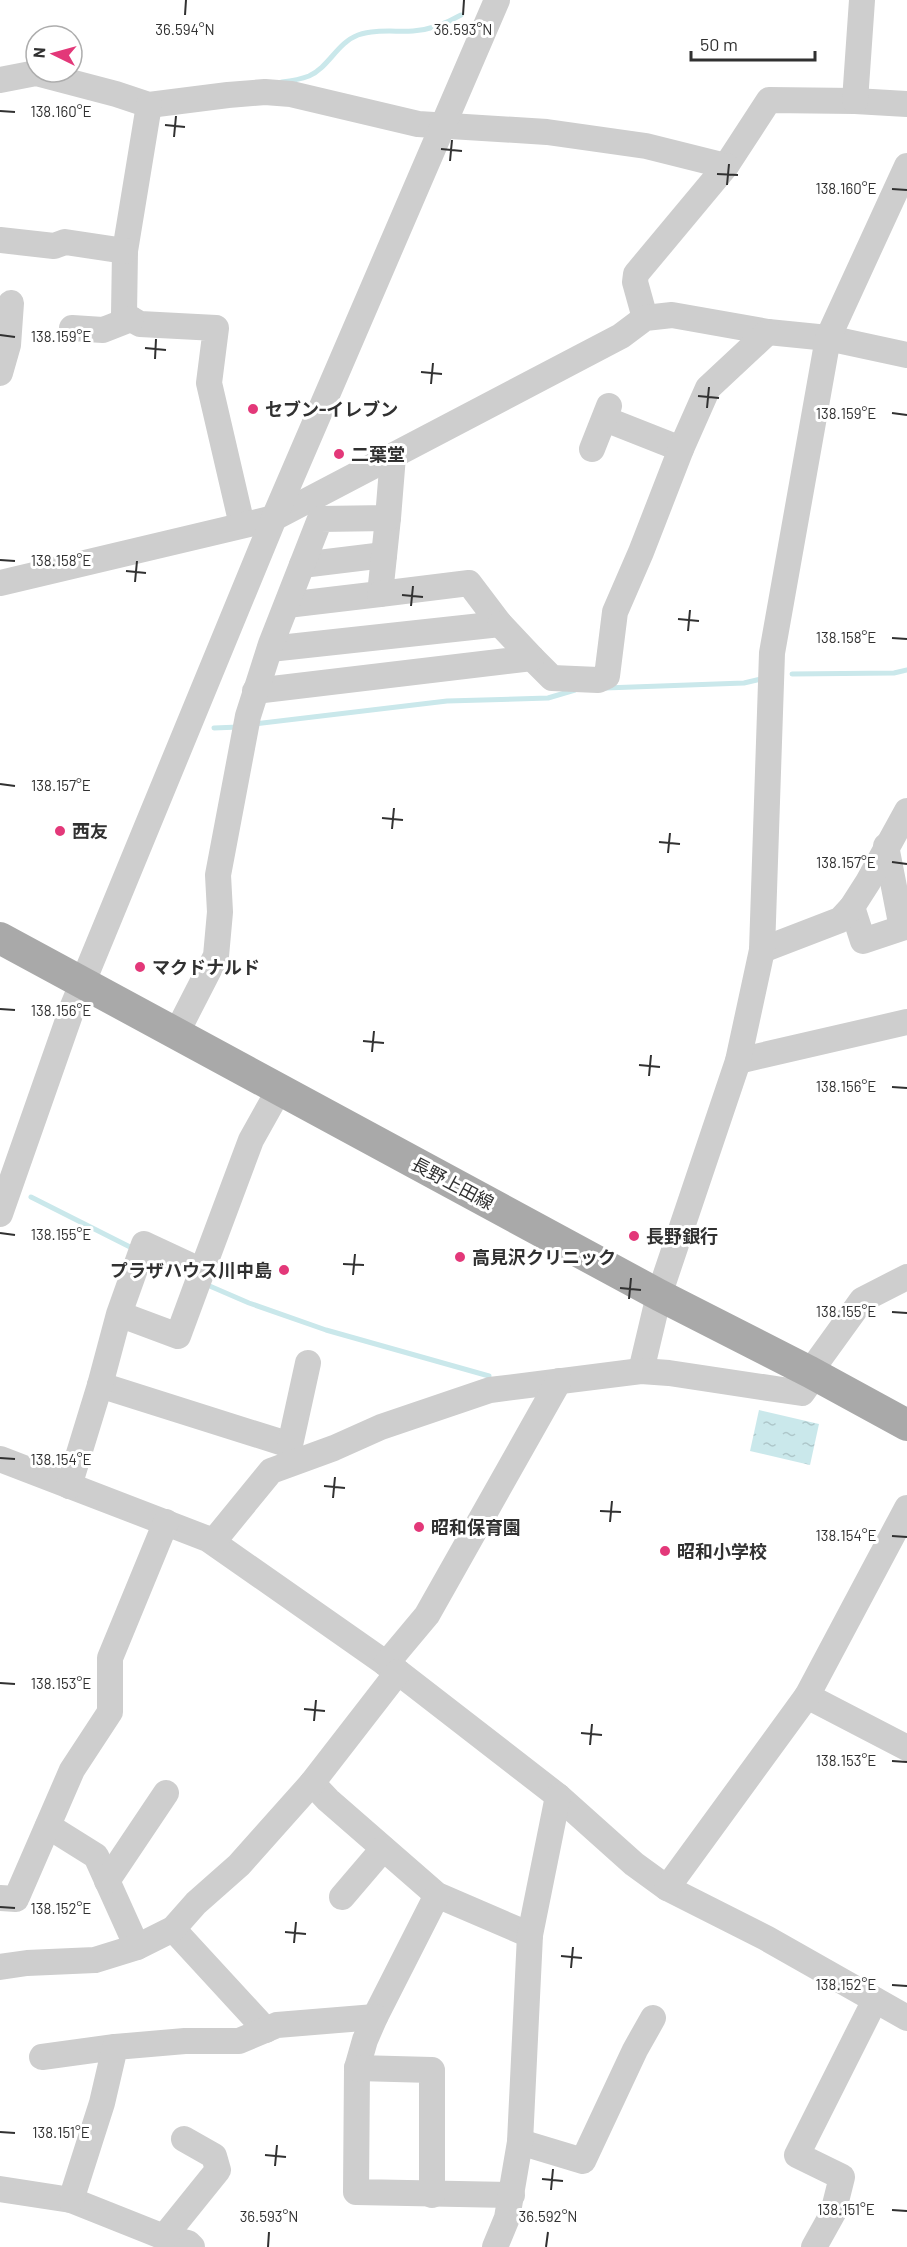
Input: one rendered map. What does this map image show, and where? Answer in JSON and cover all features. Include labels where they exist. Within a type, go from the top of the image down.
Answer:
[{"type":"main road","name":"長野上田線","points":[[0,938],[659,1295],[810,1372],[907,1425]]},
{"type":"street","points":[[0,1214],[83,983],[274,518],[497,0]]},
{"type":"street","points":[[855,101],[862,0]]},
{"type":"street","points":[[0,80],[36,73],[149,105],[237,94],[265,92],[291,94],[418,124],[547,132],[646,146],[726,166]]},
{"type":"street","points":[[645,318],[635,282],[636,274],[726,166],[769,100],[907,104]]},
{"type":"street","points":[[149,105],[125,251],[124,315],[140,324],[216,328],[208,383],[242,525]]},
{"type":"street","points":[[641,1371],[659,1295],[738,1061],[762,950],[772,653],[828,338],[907,166]]},
{"type":"street","points":[[0,240],[54,246],[65,242],[125,251]]},
{"type":"street","points":[[0,373],[8,345],[11,303]]},
{"type":"street","points":[[0,583],[274,518],[621,336],[645,318],[672,315],[768,332],[828,338],[907,356]]},
{"type":"street","points":[[72,328],[103,330],[131,319]]},
{"type":"street","points":[[286,605],[470,583],[500,624],[552,678],[598,680],[607,676],[615,612],[708,388],[768,332]]},
{"type":"street","points":[[592,449],[607,412],[681,449]]},
{"type":"street","points":[[380,594],[393,456]]},
{"type":"street","points":[[176,1034],[216,956],[220,912],[218,875],[255,691],[320,519],[388,518]]},
{"type":"street","points":[[302,565],[384,555]]},
{"type":"street","points":[[270,650],[500,624]]},
{"type":"street","points":[[255,691],[532,658]]},
{"type":"street","points":[[762,950],[840,920],[852,907],[907,811]]},
{"type":"street","points":[[852,907],[863,940],[902,928],[886,846]]},
{"type":"street","points":[[738,1061],[907,1022]]},
{"type":"street","points":[[119,1314],[178,1336],[251,1140],[279,1090]]},
{"type":"street","points":[[69,1486],[119,1314],[144,1244],[202,1271]]},
{"type":"street","points":[[100,1385],[291,1454],[334,1448],[381,1427],[490,1390],[641,1371],[669,1373],[802,1393],[807,1386],[810,1372],[862,1300],[907,1277]]},
{"type":"street","points":[[213,1542],[271,1471],[291,1454],[309,1363]]},
{"type":"street","points":[[0,1967],[27,1963],[95,1960],[137,1947],[173,1929],[196,1903],[239,1865],[312,1783],[392,1668],[427,1615],[560,1381]]},
{"type":"street","points":[[0,1459],[213,1542],[392,1668],[558,1796],[634,1864],[667,1888],[766,1938],[907,2018]]},
{"type":"street","points":[[667,1888],[807,1696],[907,1508]]},
{"type":"street","points":[[0,1898],[16,1899],[72,1770],[110,1712],[110,1658],[166,1522]]},
{"type":"street","points":[[807,1696],[907,1748]]},
{"type":"street","points":[[312,1783],[328,1800],[437,1895],[530,1935]]},
{"type":"street","points":[[107,1881],[166,1793]]},
{"type":"street","points":[[495,2247],[507,2218],[520,2142],[530,1935],[558,1796]]},
{"type":"street","points":[[48,1826],[96,1856],[137,1947]]},
{"type":"street","points":[[342,1898],[383,1849]]},
{"type":"street","points":[[437,1895],[375,2017],[357,2068],[356,2192],[512,2195]]},
{"type":"street","points":[[173,1929],[266,2030]]},
{"type":"street","points":[[814,2247],[833,2213],[842,2177],[798,2155],[875,2000]]},
{"type":"street","points":[[42,2057],[184,2041],[239,2041],[277,2025],[375,2017]]},
{"type":"street","points":[[520,2142],[583,2162],[635,2050],[653,2018]]},
{"type":"street","points":[[71,2200],[102,2103],[115,2047]]},
{"type":"street","points":[[357,2068],[432,2070],[432,2194]]},
{"type":"street","points":[[164,2237],[218,2170],[214,2156],[184,2139]]},
{"type":"street","points":[[0,2189],[71,2200],[164,2237],[188,2242],[192,2247]]},
{"type":"water","points":[[759,1410],[819,1424],[810,1465],[750,1451]]},
{"type":"waterway","points":[[282,82],[296,80],[316,72],[344,44],[358,35],[378,31],[426,29],[461,15]]},
{"type":"waterway","points":[[792,674],[894,673],[907,670]]},
{"type":"waterway","points":[[605,688],[744,683],[761,679]]},
{"type":"waterway","points":[[254,724],[447,701],[548,698],[575,690]]},
{"type":"waterway","points":[[214,728],[239,727]]},
{"type":"waterway","points":[[31,1197],[134,1249]]},
{"type":"waterway","points":[[205,1284],[249,1303],[326,1330],[489,1376]]},
{"type":"place","name":"セブン-イレブン","points":[[253,409]]},
{"type":"place","name":"二葉堂","points":[[339,454]]},
{"type":"place","name":"西友","points":[[60,831]]},
{"type":"place","name":"マクドナルド","points":[[140,967]]},
{"type":"place","name":"長野銀行","points":[[634,1236]]},
{"type":"place","name":"高見沢クリニック","points":[[460,1257]]},
{"type":"place","name":"プラザハウス川中島","points":[[284,1270]]},
{"type":"place","name":"昭和保育園","points":[[419,1527]]},
{"type":"place","name":"昭和小学校","points":[[665,1551]]}]
